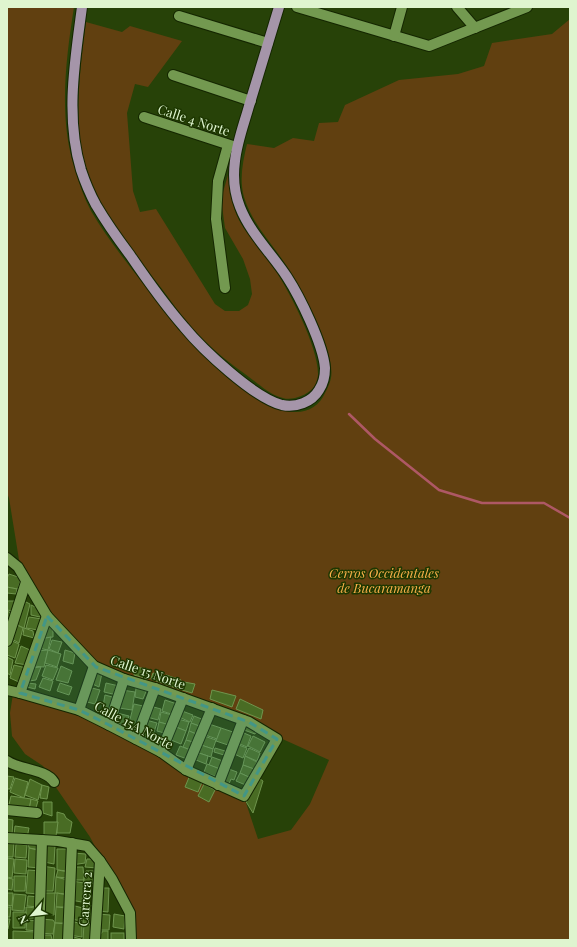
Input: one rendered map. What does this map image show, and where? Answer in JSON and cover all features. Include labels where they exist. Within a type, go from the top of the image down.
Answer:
[{"type":"main road","points":[[82,7],[74,79],[73,122],[76,149],[81,168],[87,188],[96,205],[147,279],[194,339],[227,370],[258,392],[283,405],[295,405],[303,403],[319,392],[323,382],[325,368],[323,358],[312,327],[294,289],[250,225],[241,209],[237,197],[234,173],[233,146],[251,102],[279,7]]},
{"type":"street","points":[[297,7],[429,46],[527,7]]},
{"type":"street","points":[[394,36],[402,7]]},
{"type":"street","points":[[457,7],[475,28]]},
{"type":"street","points":[[179,16],[268,43]]},
{"type":"street","points":[[173,75],[251,102]]},
{"type":"street","name":"Calle 4 Norte","points":[[144,117],[233,146]]},
{"type":"street","points":[[225,288],[216,218],[218,181],[233,146]]},
{"type":"street","name":"Calle 15 Norte","points":[[7,558],[18,567],[47,616],[94,666],[124,679],[155,688],[243,720],[277,739],[244,796]]},
{"type":"street","points":[[7,641],[26,582]]},
{"type":"street","points":[[20,693],[47,616]]},
{"type":"street","points":[[78,710],[94,666]]},
{"type":"street","points":[[109,725],[124,679]]},
{"type":"street","points":[[136,739],[155,688]]},
{"type":"street","name":"Calle 15A Norte","points":[[7,690],[78,710],[160,752],[186,770],[244,796]]},
{"type":"street","points":[[160,752],[182,698]]},
{"type":"street","points":[[186,770],[212,708]]},
{"type":"street","points":[[218,785],[243,720]]},
{"type":"street","points":[[7,761],[16,766],[46,774],[51,777],[54,782]]},
{"type":"street","points":[[7,810],[37,813]]},
{"type":"street","points":[[7,838],[42,840],[87,846],[100,860],[130,913],[131,940]]},
{"type":"street","points":[[39,940],[42,840]]},
{"type":"street","points":[[68,940],[72,843]]},
{"type":"street","name":"Carrera 2","points":[[95,940],[100,860]]},
{"type":"highlighted area","points":[[47,616],[96,667],[249,722],[277,739],[244,796],[79,710],[20,693]]},
{"type":"green space","name":"Cerros Occidentales de Bucaramanga","points":[[7,7],[74,7],[66,67],[65,109],[70,150],[84,196],[91,211],[131,268],[180,331],[192,344],[232,381],[270,406],[289,412],[305,411],[314,407],[320,401],[330,382],[331,366],[323,335],[299,286],[291,272],[261,231],[247,206],[244,197],[242,177],[247,144],[274,148],[293,138],[314,141],[319,123],[338,122],[345,105],[399,80],[458,74],[484,66],[492,43],[552,34],[570,19],[570,940],[131,940],[130,913],[90,837],[55,786],[51,775],[43,766],[25,754],[12,736],[10,713],[13,694],[78,714],[245,800],[258,839],[291,830],[310,804],[329,760],[278,737],[97,666],[49,615],[20,566],[7,493]]},
{"type":"green space","points":[[86,22],[122,32],[130,26],[182,41],[148,87],[135,84],[127,113],[133,191],[140,212],[156,209],[215,304],[225,311],[239,311],[248,305],[252,294],[250,279],[243,259],[225,228],[221,199],[228,175],[233,204],[239,220],[280,278],[295,305],[314,350],[318,375],[315,385],[308,393],[290,399],[285,399],[274,395],[223,357],[184,319],[111,223],[89,181],[83,163],[80,143],[78,102]]},
{"type":"building","points":[[9,574],[21,578],[18,589],[7,587],[7,578]]},
{"type":"building","points":[[7,587],[17,589],[16,594],[7,593]]},
{"type":"building","points":[[22,600],[30,604],[24,628],[15,624]]},
{"type":"building","points":[[7,601],[16,601],[14,611],[7,610]]},
{"type":"building","points":[[31,605],[42,610],[40,617],[31,615]]},
{"type":"building","points":[[7,611],[11,613],[7,626]]},
{"type":"building","points":[[29,617],[42,619],[38,630],[26,628]]},
{"type":"building","points":[[45,623],[53,628],[53,637],[41,638]]},
{"type":"building","points":[[15,624],[23,628],[19,643],[10,638]]},
{"type":"building","points":[[24,628],[33,631],[34,638],[23,635]]},
{"type":"building","points":[[51,637],[48,650],[38,648],[41,639]]},
{"type":"building","points":[[10,640],[19,644],[15,658],[7,655]]},
{"type":"building","points":[[52,640],[62,642],[58,653],[49,649]]},
{"type":"building","points":[[21,646],[30,650],[27,665],[15,663]]},
{"type":"building","points":[[48,650],[44,667],[33,666],[37,651]]},
{"type":"building","points":[[48,650],[61,654],[57,667],[45,663]]},
{"type":"building","points":[[65,650],[75,653],[73,664],[63,661]]},
{"type":"building","points":[[7,657],[13,660],[10,675],[7,673]]},
{"type":"building","points":[[14,665],[26,668],[21,683],[10,678]]},
{"type":"building","points":[[46,665],[58,668],[53,680],[42,676]]},
{"type":"building","points":[[61,666],[72,671],[68,683],[56,680]]},
{"type":"building","points":[[41,667],[36,680],[29,681],[32,668]]},
{"type":"building","points":[[136,667],[151,670],[148,679],[134,675]]},
{"type":"building","points":[[94,672],[102,673],[99,687],[90,683]]},
{"type":"building","points":[[153,673],[164,676],[162,683],[151,679]]},
{"type":"building","points":[[166,675],[181,680],[179,689],[164,684]]},
{"type":"building","points":[[43,678],[53,681],[50,691],[39,687]]},
{"type":"building","points":[[184,682],[195,684],[192,693],[182,690]]},
{"type":"building","points":[[28,683],[36,684],[35,689],[27,687]]},
{"type":"building","points":[[60,683],[72,687],[69,695],[57,691]]},
{"type":"building","points":[[106,683],[119,686],[117,695],[104,692]]},
{"type":"building","points":[[88,687],[100,690],[95,704],[83,701]]},
{"type":"building","points":[[136,688],[147,689],[143,699],[135,697]]},
{"type":"building","points":[[122,690],[135,692],[132,710],[119,708]]},
{"type":"building","points":[[212,690],[236,696],[232,707],[210,699]]},
{"type":"building","points":[[105,695],[116,698],[113,709],[103,706]]},
{"type":"building","points":[[240,699],[263,710],[261,719],[236,709]]},
{"type":"building","points":[[165,700],[177,704],[174,715],[162,711]]},
{"type":"building","points":[[134,704],[143,706],[138,726],[129,723]]},
{"type":"building","points":[[150,706],[161,709],[158,720],[147,717]]},
{"type":"building","points":[[101,710],[111,713],[109,720],[99,717]]},
{"type":"building","points":[[182,711],[193,715],[190,722],[179,717]]},
{"type":"building","points":[[161,712],[172,715],[170,725],[159,722]]},
{"type":"building","points":[[117,713],[129,716],[126,726],[114,723]]},
{"type":"building","points":[[194,716],[204,720],[202,727],[191,723]]},
{"type":"building","points":[[178,719],[189,722],[186,731],[176,727]]},
{"type":"building","points":[[146,720],[157,723],[154,732],[143,729]]},
{"type":"building","points":[[159,722],[170,725],[168,734],[157,731]]},
{"type":"building","points":[[191,723],[202,727],[199,735],[189,731]]},
{"type":"building","points":[[246,723],[257,728],[255,734],[244,730]]},
{"type":"building","points":[[209,724],[221,728],[217,739],[205,735]]},
{"type":"building","points":[[176,727],[186,731],[181,744],[171,740]]},
{"type":"building","points":[[221,728],[233,732],[228,745],[216,741]]},
{"type":"building","points":[[143,729],[154,732],[151,743],[140,740]]},
{"type":"building","points":[[189,731],[199,735],[196,743],[186,740]]},
{"type":"building","points":[[239,731],[251,736],[247,747],[235,742]]},
{"type":"building","points":[[204,736],[216,740],[213,749],[201,745]]},
{"type":"building","points":[[253,736],[265,742],[260,752],[248,746]]},
{"type":"building","points":[[186,740],[196,743],[193,751],[183,747]]},
{"type":"building","points":[[236,744],[247,748],[243,758],[232,753]]},
{"type":"building","points":[[201,745],[213,749],[211,757],[199,753]]},
{"type":"building","points":[[180,746],[193,751],[190,760],[176,755]]},
{"type":"building","points":[[215,748],[225,751],[224,755],[214,752]]},
{"type":"building","points":[[249,748],[260,753],[257,761],[245,756]]},
{"type":"building","points":[[199,753],[208,756],[206,764],[196,760]]},
{"type":"building","points":[[245,756],[257,762],[254,769],[243,765]]},
{"type":"building","points":[[212,757],[223,761],[220,769],[209,765]]},
{"type":"building","points":[[207,764],[220,769],[217,777],[204,772]]},
{"type":"building","points":[[243,765],[254,769],[251,778],[240,773]]},
{"type":"building","points":[[226,768],[237,772],[234,780],[231,779],[228,786],[220,783]]},
{"type":"building","points":[[240,773],[251,778],[248,786],[236,781]]},
{"type":"building","points":[[190,775],[203,780],[198,792],[185,787]]},
{"type":"building","points":[[7,776],[14,777],[10,789],[7,789]]},
{"type":"building","points":[[257,777],[263,781],[253,813],[245,800]]},
{"type":"building","points":[[15,778],[28,782],[24,798],[10,792]]},
{"type":"building","points":[[30,779],[42,785],[38,800],[25,795]]},
{"type":"building","points":[[204,784],[215,790],[209,802],[198,796]]},
{"type":"building","points":[[42,785],[49,787],[47,799],[40,798]]},
{"type":"building","points":[[11,796],[31,799],[29,811],[8,809]]},
{"type":"building","points":[[31,799],[38,801],[35,811],[29,811]]},
{"type":"building","points":[[43,802],[52,802],[52,816],[43,813]]},
{"type":"building","points":[[57,812],[64,814],[66,818],[72,822],[70,833],[57,833]]},
{"type":"building","points":[[7,819],[13,820],[12,835],[7,835]]},
{"type":"building","points":[[44,822],[58,822],[56,836],[44,837]]},
{"type":"building","points":[[15,826],[29,828],[27,838],[14,836]]},
{"type":"building","points":[[7,842],[14,842],[13,857],[7,857]]},
{"type":"building","points":[[28,842],[41,843],[41,850],[29,848]]},
{"type":"building","points":[[16,844],[27,845],[26,858],[15,857]]},
{"type":"building","points":[[44,844],[55,846],[54,864],[44,862]]},
{"type":"building","points":[[29,848],[41,851],[40,868],[28,867]]},
{"type":"building","points":[[57,849],[69,849],[68,871],[57,870]]},
{"type":"building","points":[[73,853],[86,854],[85,863],[72,865]]},
{"type":"building","points":[[7,858],[14,859],[12,878],[7,877]]},
{"type":"building","points":[[15,859],[27,860],[26,874],[14,873]]},
{"type":"building","points":[[87,859],[97,859],[97,868],[85,867]]},
{"type":"building","points":[[42,866],[55,868],[53,891],[42,891]]},
{"type":"building","points":[[73,867],[83,867],[84,880],[72,880]]},
{"type":"building","points":[[28,870],[41,871],[39,894],[26,893]]},
{"type":"building","points":[[58,870],[68,872],[68,878],[56,877]]},
{"type":"building","points":[[86,871],[97,871],[97,883],[83,884]]},
{"type":"building","points":[[14,876],[26,876],[25,891],[14,891]]},
{"type":"building","points":[[56,877],[68,880],[68,894],[55,893]]},
{"type":"building","points":[[7,878],[13,879],[12,890],[7,889]]},
{"type":"building","points":[[72,881],[84,883],[82,902],[70,900]]},
{"type":"building","points":[[99,888],[109,888],[108,912],[98,911]]},
{"type":"building","points":[[7,893],[13,893],[12,906],[7,905]]},
{"type":"building","points":[[43,893],[55,893],[54,915],[40,913]]},
{"type":"building","points":[[57,893],[67,895],[67,907],[56,907]]},
{"type":"building","points":[[14,894],[26,895],[24,911],[12,910]]},
{"type":"building","points":[[28,896],[40,897],[39,907],[27,906]]},
{"type":"building","points":[[71,905],[83,908],[81,921],[71,919]]},
{"type":"building","points":[[84,905],[96,906],[95,923],[83,923]]},
{"type":"building","points":[[7,907],[11,907],[10,917],[7,917]]},
{"type":"building","points":[[26,907],[37,908],[37,918],[26,918]]},
{"type":"building","points":[[56,907],[67,908],[67,923],[55,923]]},
{"type":"building","points":[[13,912],[26,912],[25,928],[13,928]]},
{"type":"building","points":[[98,914],[110,915],[109,930],[97,930]]},
{"type":"building","points":[[114,914],[125,916],[124,929],[113,927]]},
{"type":"building","points":[[7,919],[10,919],[8,929],[7,928]]},
{"type":"building","points":[[41,919],[53,920],[55,923],[53,934],[40,933]]},
{"type":"building","points":[[27,920],[39,921],[38,931],[26,930]]},
{"type":"building","points":[[71,921],[82,924],[82,937],[69,935]]},
{"type":"building","points":[[55,923],[67,924],[66,940],[53,940]]},
{"type":"building","points":[[84,924],[95,925],[94,940],[83,940]]},
{"type":"building","points":[[13,931],[38,932],[38,940],[13,940]]},
{"type":"building","points":[[102,931],[108,931],[108,940],[96,940],[96,933],[102,933]]},
{"type":"building","points":[[111,933],[124,933],[124,940],[111,940]]},
{"type":"building","points":[[41,935],[51,935],[52,940],[40,940]]},
{"type":"building","points":[[70,936],[81,939],[81,940],[70,940]]},
{"type":"waterway","points":[[349,414],[375,439],[439,490],[482,503],[544,503],[570,518]]}]
